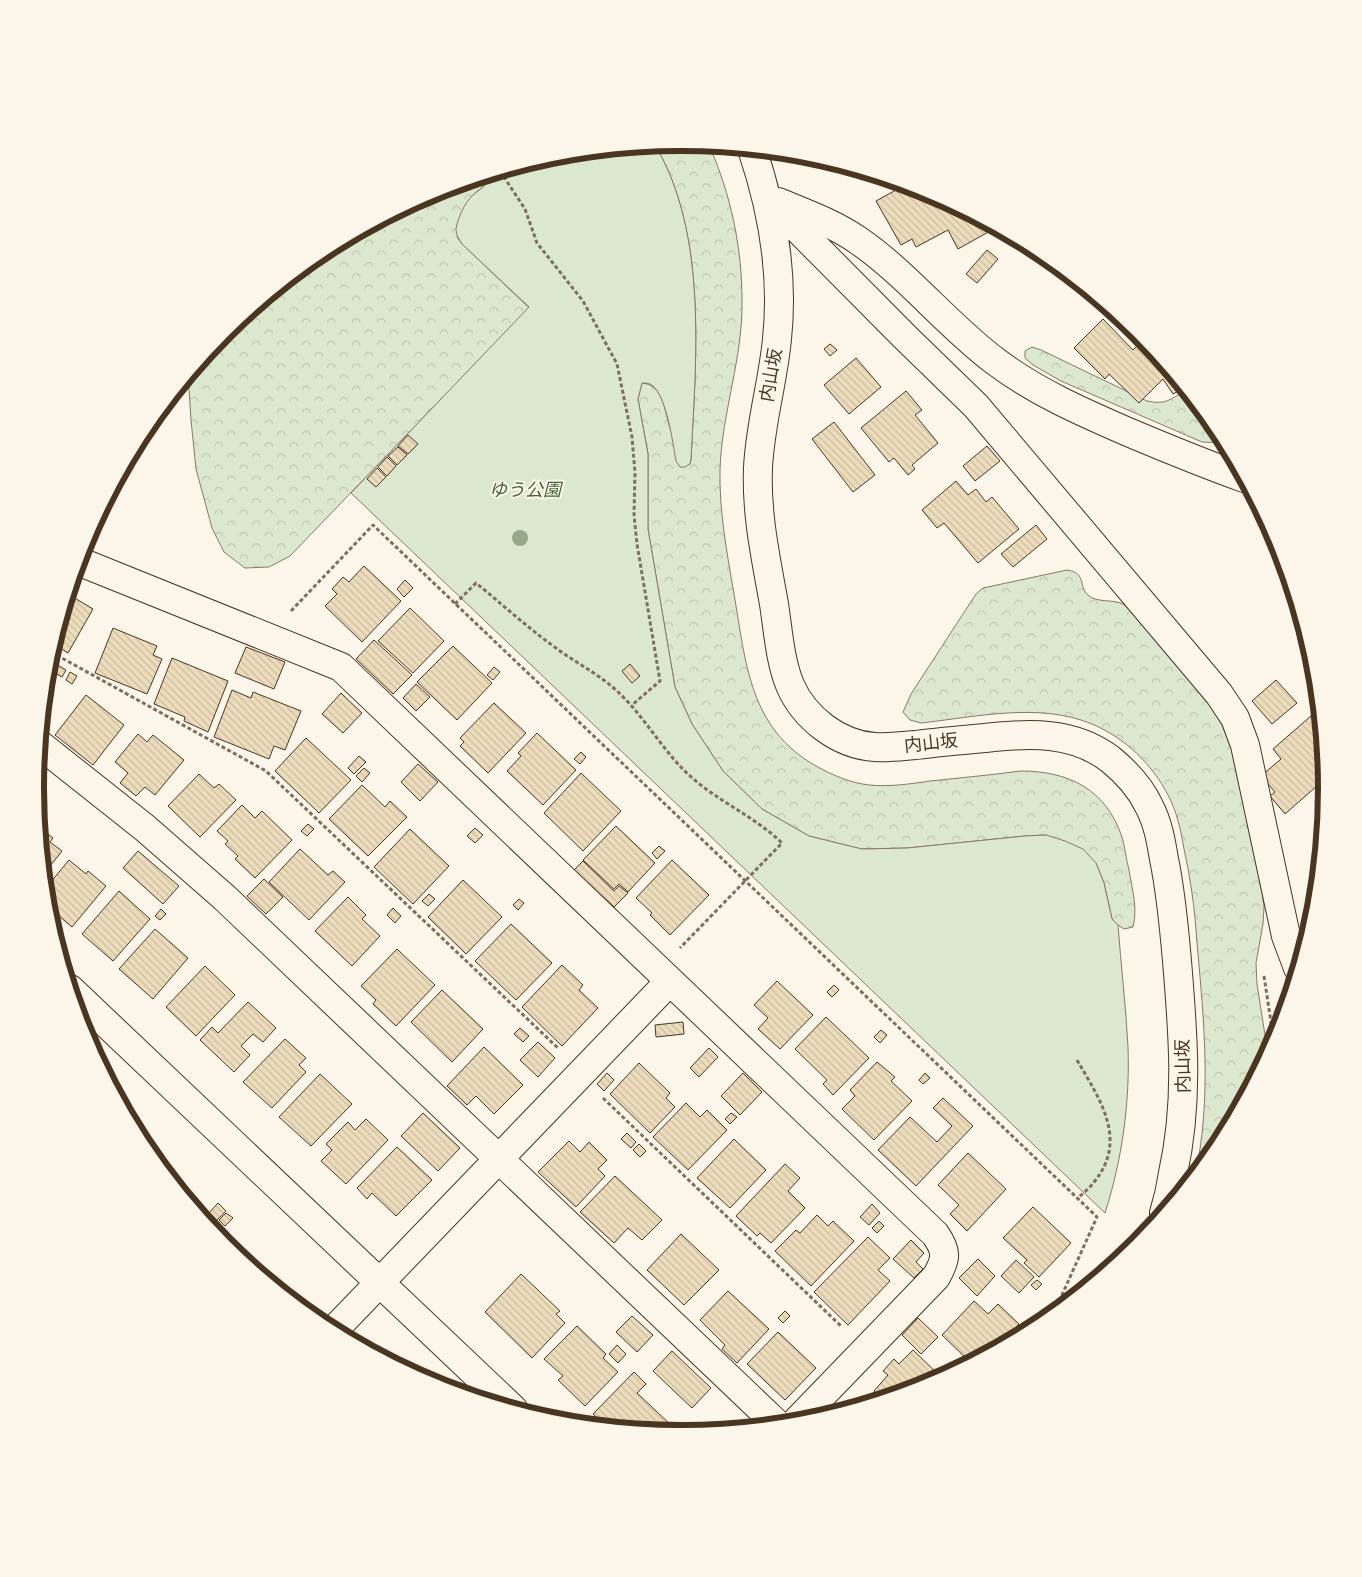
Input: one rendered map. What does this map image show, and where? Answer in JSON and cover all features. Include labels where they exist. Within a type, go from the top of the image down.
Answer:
[{"type":"street","name":"内山坂","points":[[754,156],[774,228],[779,266],[780,303],[777,341],[760,439],[758,501],[761,531],[790,685],[804,708],[824,728],[847,741],[873,747],[1018,734],[1041,734],[1063,737],[1085,744],[1105,755],[1123,769],[1138,787],[1158,827],[1172,895],[1184,1045],[1184,1100],[1178,1154],[1167,1200]]},
{"type":"street","points":[[767,198],[828,223],[859,241],[887,263],[969,340],[1023,380],[1082,412],[1236,475]]},
{"type":"street","points":[[767,198],[976,406],[1219,694],[1234,718],[1245,745],[1286,936],[1295,960]]},
{"type":"street","points":[[85,564],[341,668],[935,1234],[944,1247],[944,1263],[936,1277],[803,1414]]},
{"type":"street","points":[[45,749],[145,828],[218,892],[772,1419]]},
{"type":"street","points":[[339,1325],[581,1073],[664,975]]},
{"type":"street","points":[[80,1000],[504,1400]]},
{"type":"path","points":[[503,177],[525,209],[538,243],[583,301],[617,364],[632,437],[635,473],[634,515],[637,544],[660,681],[632,705]]},
{"type":"path","points":[[287,615],[373,526],[1097,1217],[1059,1301]]},
{"type":"path","points":[[455,604],[476,583],[548,642],[598,676],[632,705],[659,742],[690,776],[709,791],[764,827],[782,843],[745,881],[664,975]]},
{"type":"path","points":[[58,656],[266,771],[866,1349]]},
{"type":"path","points":[[1077,1060],[1102,1102],[1108,1117],[1110,1134],[1109,1151],[1104,1167],[1095,1181],[1078,1198]]},
{"type":"green space","points":[[658,152],[712,152],[734,222],[740,261],[742,301],[736,364],[724,427],[720,469],[721,500],[726,548],[742,645],[754,692],[764,713],[777,733],[794,751],[816,766],[855,782],[877,786],[900,785],[1021,771],[1054,775],[1069,779],[1083,786],[1106,806],[1115,820],[1122,837],[1134,899],[1133,927],[1124,929],[1112,919],[1104,883],[1096,863],[1046,835],[907,848],[861,849],[809,836],[762,809],[723,771],[692,724],[675,687],[648,529],[648,454],[638,399],[642,383],[656,389],[663,402],[672,433],[690,464],[695,381],[695,298],[691,257],[684,218],[672,180]]},
{"type":"green space","name":"ゆう公園","points":[[658,152],[672,180],[684,218],[691,257],[695,298],[695,381],[691,459],[690,464],[685,467],[680,467],[676,461],[668,419],[660,397],[656,389],[649,384],[642,383],[638,399],[648,454],[648,529],[675,687],[692,724],[723,771],[762,809],[809,836],[862,849],[907,848],[1046,835],[1083,849],[1096,863],[1104,883],[1112,919],[1118,925],[1128,1047],[1128,1089],[1124,1131],[1116,1173],[1105,1213],[351,493],[529,307],[462,244],[458,237],[456,229],[464,207],[469,199],[487,183],[516,173],[557,163],[598,157]]},
{"type":"green space","points":[[486,182],[470,199],[457,237],[462,244],[583,359],[441,399],[290,556],[269,567],[245,568],[224,552],[212,528],[196,469],[189,384],[230,338],[293,283],[362,237],[399,217],[437,200]]},
{"type":"green space","points":[[1032,347],[1041,350],[1147,401],[1163,402],[1181,393],[1216,443],[1202,442],[1061,381],[1033,365],[1025,358],[1025,351]]},
{"type":"green space","points":[[1067,570],[1077,574],[1088,595],[1100,600],[1123,604],[1132,612],[1208,702],[1222,725],[1232,749],[1264,907],[1256,963],[1257,984],[1266,1041],[1233,1107],[1197,1162],[1203,1118],[1205,1060],[1194,908],[1180,828],[1171,801],[1154,773],[1136,753],[1116,737],[1092,724],[1072,717],[1029,712],[921,723],[910,720],[903,712],[911,694],[976,594],[983,588]]},
{"type":"building","points":[[897,189],[963,217],[989,231],[958,249],[948,230],[916,247],[912,239],[901,245],[876,201]]},
{"type":"building","points":[[987,250],[998,259],[977,283],[966,274]]},
{"type":"building","points":[[1103,319],[1133,350],[1138,345],[1179,391],[1173,394],[1163,379],[1139,403],[1109,374],[1105,379],[1074,348]]},
{"type":"building","points":[[830,344],[837,350],[830,356],[824,349]]},
{"type":"building","points":[[856,358],[881,387],[849,414],[824,385]]},
{"type":"building","points":[[906,391],[922,410],[915,415],[938,443],[912,465],[915,469],[908,475],[894,458],[889,462],[861,428]]},
{"type":"building","points":[[834,422],[875,475],[853,492],[812,439]]},
{"type":"building","points":[[408,435],[418,444],[408,454],[398,446]]},
{"type":"building","points":[[987,446],[1000,461],[975,481],[963,466]]},
{"type":"building","points":[[398,447],[407,455],[397,465],[388,456]]},
{"type":"building","points":[[387,457],[396,466],[387,476],[378,467]]},
{"type":"building","points":[[377,468],[386,477],[376,487],[367,479]]},
{"type":"building","points":[[956,481],[968,495],[976,489],[986,502],[992,497],[1019,529],[978,563],[944,523],[937,528],[922,510]]},
{"type":"building","points":[[1036,525],[1047,539],[1013,567],[1001,554]]},
{"type":"building","points":[[364,566],[401,601],[362,642],[325,606],[337,594],[332,589],[343,577],[349,582]]},
{"type":"building","points":[[405,580],[413,588],[404,597],[397,589]]},
{"type":"building","points":[[74,597],[93,609],[68,653],[60,648]]},
{"type":"building","points":[[410,608],[444,641],[413,673],[378,641]]},
{"type":"building","points":[[113,628],[157,646],[153,655],[162,659],[147,694],[95,673]]},
{"type":"building","points":[[374,640],[412,675],[393,694],[356,659]]},
{"type":"building","points":[[453,646],[492,683],[457,720],[417,682]]},
{"type":"building","points":[[246,647],[285,662],[274,689],[235,673]]},
{"type":"building","points":[[172,658],[228,681],[208,732],[184,721],[185,717],[154,704]]},
{"type":"building","points":[[56,664],[66,670],[62,677],[55,673]]},
{"type":"building","points":[[630,664],[640,676],[632,683],[622,671]]},
{"type":"building","points":[[494,667],[500,672],[493,680],[487,675]]},
{"type":"building","points":[[70,672],[77,676],[72,684],[66,680]]},
{"type":"building","points":[[1276,680],[1297,703],[1272,724],[1252,701]]},
{"type":"building","points":[[416,684],[430,697],[416,711],[403,698]]},
{"type":"building","points":[[232,690],[251,698],[253,692],[301,711],[285,750],[274,746],[269,759],[214,737]]},
{"type":"building","points":[[341,693],[362,713],[343,733],[322,714]]},
{"type":"building","points":[[86,695],[124,725],[93,765],[55,735]]},
{"type":"building","points":[[494,703],[526,733],[488,773],[460,746],[464,742],[460,738]]},
{"type":"building","points":[[1314,714],[1318,785],[1285,814],[1270,796],[1275,792],[1261,776],[1281,759],[1273,749]]},
{"type":"building","points":[[537,733],[576,770],[543,805],[507,771],[521,756],[518,753]]},
{"type":"building","points":[[138,734],[147,742],[153,735],[184,760],[155,795],[145,787],[136,796],[120,783],[128,773],[115,762]]},
{"type":"building","points":[[306,738],[351,780],[319,813],[275,771]]},
{"type":"building","points":[[581,752],[586,757],[580,764],[574,759]]},
{"type":"building","points":[[359,756],[366,762],[354,774],[348,768]]},
{"type":"building","points":[[418,764],[438,782],[420,801],[401,782]]},
{"type":"building","points":[[364,768],[370,773],[362,782],[356,776]]},
{"type":"building","points":[[581,773],[621,811],[583,851],[544,813]]},
{"type":"building","points":[[199,774],[214,788],[219,784],[236,800],[200,837],[168,806]]},
{"type":"building","points":[[362,785],[385,807],[390,801],[407,817],[368,856],[329,819]]},
{"type":"building","points":[[242,805],[255,818],[262,811],[292,840],[255,878],[235,859],[238,856],[225,844],[228,841],[217,831]]},
{"type":"building","points":[[308,824],[314,829],[307,836],[301,831]]},
{"type":"building","points":[[616,826],[655,863],[628,892],[619,884],[614,889],[583,860]]},
{"type":"building","points":[[475,828],[483,835],[475,843],[467,836]]},
{"type":"building","points":[[410,829],[449,866],[413,904],[374,867]]},
{"type":"building","points":[[45,832],[53,838],[50,842],[62,851],[49,868]]},
{"type":"building","points":[[659,846],[665,851],[657,859],[652,853]]},
{"type":"building","points":[[300,849],[328,875],[333,871],[345,882],[309,920],[269,882]]},
{"type":"building","points":[[138,851],[179,886],[163,904],[123,868]]},
{"type":"building","points":[[69,860],[86,874],[88,871],[106,886],[72,927],[56,914],[51,882]]},
{"type":"building","points":[[672,860],[709,895],[670,935],[650,915],[652,913],[636,898]]},
{"type":"building","points":[[583,861],[614,891],[619,886],[628,893],[614,907],[574,870]]},
{"type":"building","points":[[264,879],[283,897],[266,914],[247,896]]},
{"type":"building","points":[[463,880],[502,917],[466,954],[428,917]]},
{"type":"building","points":[[119,891],[150,919],[113,961],[82,934]]},
{"type":"building","points":[[429,894],[435,899],[428,906],[422,901]]},
{"type":"building","points":[[348,897],[366,915],[362,919],[380,936],[352,966],[315,931]]},
{"type":"building","points":[[519,899],[524,903],[518,910],[513,905]]},
{"type":"building","points":[[393,908],[401,916],[395,923],[387,915]]},
{"type":"building","points":[[161,909],[166,914],[160,920],[155,916]]},
{"type":"building","points":[[511,924],[552,963],[516,1000],[475,961]]},
{"type":"building","points":[[155,929],[188,958],[153,999],[119,969]]},
{"type":"building","points":[[397,949],[435,985],[396,1026],[373,1004],[376,1000],[361,986]]},
{"type":"building","points":[[562,965],[583,985],[579,990],[598,1008],[562,1046],[522,1007]]},
{"type":"building","points":[[205,966],[235,995],[196,1036],[166,1007]]},
{"type":"building","points":[[777,981],[813,1015],[780,1049],[758,1029],[768,1018],[754,1005]]},
{"type":"building","points":[[834,985],[839,990],[832,997],[827,992]]},
{"type":"building","points":[[442,990],[483,1029],[452,1062],[411,1022]]},
{"type":"building","points":[[248,1002],[276,1028],[263,1042],[253,1034],[241,1046],[250,1055],[234,1072],[200,1040],[212,1027],[218,1033]]},
{"type":"building","points":[[826,1017],[869,1058],[833,1095],[823,1084],[827,1080],[795,1049]]},
{"type":"building","points":[[683,1022],[684,1034],[656,1037],[655,1025]]},
{"type":"building","points":[[520,1028],[529,1036],[523,1042],[514,1034]]},
{"type":"building","points":[[881,1030],[887,1035],[880,1043],[874,1037]]},
{"type":"building","points":[[285,1039],[306,1058],[299,1065],[306,1072],[272,1108],[243,1082]]},
{"type":"building","points":[[538,1042],[555,1058],[538,1077],[520,1060]]},
{"type":"building","points":[[484,1047],[523,1085],[494,1114],[476,1096],[467,1105],[447,1086]]},
{"type":"building","points":[[709,1048],[718,1057],[699,1077],[690,1068]]},
{"type":"building","points":[[877,1062],[895,1077],[891,1081],[912,1101],[874,1140],[842,1109],[855,1096],[850,1090]]},
{"type":"building","points":[[639,1063],[670,1093],[666,1098],[675,1107],[650,1133],[610,1094]]},
{"type":"building","points":[[607,1073],[614,1080],[604,1091],[597,1084]]},
{"type":"building","points":[[743,1073],[762,1092],[740,1115],[721,1096]]},
{"type":"building","points":[[925,1073],[930,1078],[923,1084],[919,1080]]},
{"type":"building","points":[[320,1074],[352,1104],[311,1146],[279,1117]]},
{"type":"building","points":[[943,1098],[973,1126],[916,1186],[878,1150],[910,1117],[937,1142],[952,1126],[933,1108]]},
{"type":"building","points":[[686,1103],[700,1117],[707,1110],[727,1130],[688,1170],[653,1137]]},
{"type":"building","points":[[423,1113],[460,1148],[438,1171],[401,1136]]},
{"type":"building","points":[[731,1113],[737,1117],[730,1124],[725,1119]]},
{"type":"building","points":[[366,1119],[388,1140],[346,1184],[321,1161],[332,1150],[326,1144],[348,1122],[355,1130]]},
{"type":"building","points":[[627,1133],[636,1142],[631,1148],[621,1139]]},
{"type":"building","points":[[734,1139],[766,1170],[730,1208],[697,1178]]},
{"type":"building","points":[[569,1141],[580,1152],[589,1142],[607,1160],[598,1169],[605,1176],[576,1207],[538,1172]]},
{"type":"building","points":[[639,1144],[646,1151],[640,1157],[633,1150]]},
{"type":"building","points":[[397,1147],[432,1180],[396,1216],[372,1193],[367,1199],[357,1188]]},
{"type":"building","points":[[968,1153],[1006,1189],[967,1231],[950,1214],[959,1205],[938,1185]]},
{"type":"building","points":[[785,1164],[800,1178],[788,1191],[805,1208],[771,1243],[760,1233],[757,1236],[736,1216]]},
{"type":"building","points":[[615,1176],[662,1220],[642,1240],[628,1228],[614,1243],[580,1212]]},
{"type":"building","points":[[218,1203],[226,1211],[216,1221],[208,1214]]},
{"type":"building","points":[[872,1204],[880,1213],[869,1225],[860,1217]]},
{"type":"building","points":[[1033,1207],[1071,1243],[1039,1277],[1024,1263],[1027,1260],[1003,1238]]},
{"type":"building","points":[[226,1213],[233,1218],[225,1226],[219,1220]]},
{"type":"building","points":[[817,1215],[828,1226],[833,1221],[854,1241],[811,1286],[775,1251],[796,1230],[800,1233]]},
{"type":"building","points":[[879,1221],[884,1226],[877,1233],[872,1228]]},
{"type":"building","points":[[681,1234],[719,1270],[684,1305],[647,1270]]},
{"type":"building","points":[[868,1237],[890,1258],[878,1270],[890,1281],[848,1325],[814,1292]]},
{"type":"building","points":[[911,1240],[924,1253],[916,1262],[923,1269],[914,1278],[893,1259]]},
{"type":"building","points":[[978,1259],[995,1276],[977,1296],[959,1278]]},
{"type":"building","points":[[1016,1260],[1034,1277],[1019,1293],[1001,1276]]},
{"type":"building","points":[[521,1274],[560,1311],[556,1314],[565,1323],[532,1358],[485,1312]]},
{"type":"building","points":[[1037,1280],[1042,1284],[1036,1290],[1031,1285]]},
{"type":"building","points":[[728,1291],[769,1329],[737,1363],[722,1349],[725,1345],[700,1320]]},
{"type":"building","points":[[974,1301],[988,1314],[998,1304],[1019,1324],[1010,1333],[966,1358],[942,1335]]},
{"type":"building","points":[[785,1311],[790,1316],[783,1323],[778,1318]]},
{"type":"building","points":[[632,1316],[653,1335],[637,1352],[616,1332]]},
{"type":"building","points":[[918,1318],[938,1337],[921,1354],[902,1335]]},
{"type":"building","points":[[577,1326],[606,1354],[603,1358],[618,1372],[585,1406],[558,1380],[563,1376],[544,1359]]},
{"type":"building","points":[[778,1332],[816,1368],[785,1400],[747,1364]]},
{"type":"building","points":[[617,1345],[626,1354],[618,1363],[609,1354]]},
{"type":"building","points":[[913,1350],[936,1372],[878,1394],[874,1391],[888,1375],[883,1371],[894,1359],[899,1364]]},
{"type":"building","points":[[672,1351],[711,1388],[692,1408],[653,1371]]},
{"type":"building","points":[[634,1372],[646,1384],[637,1393],[671,1426],[600,1420],[593,1414]]}]
